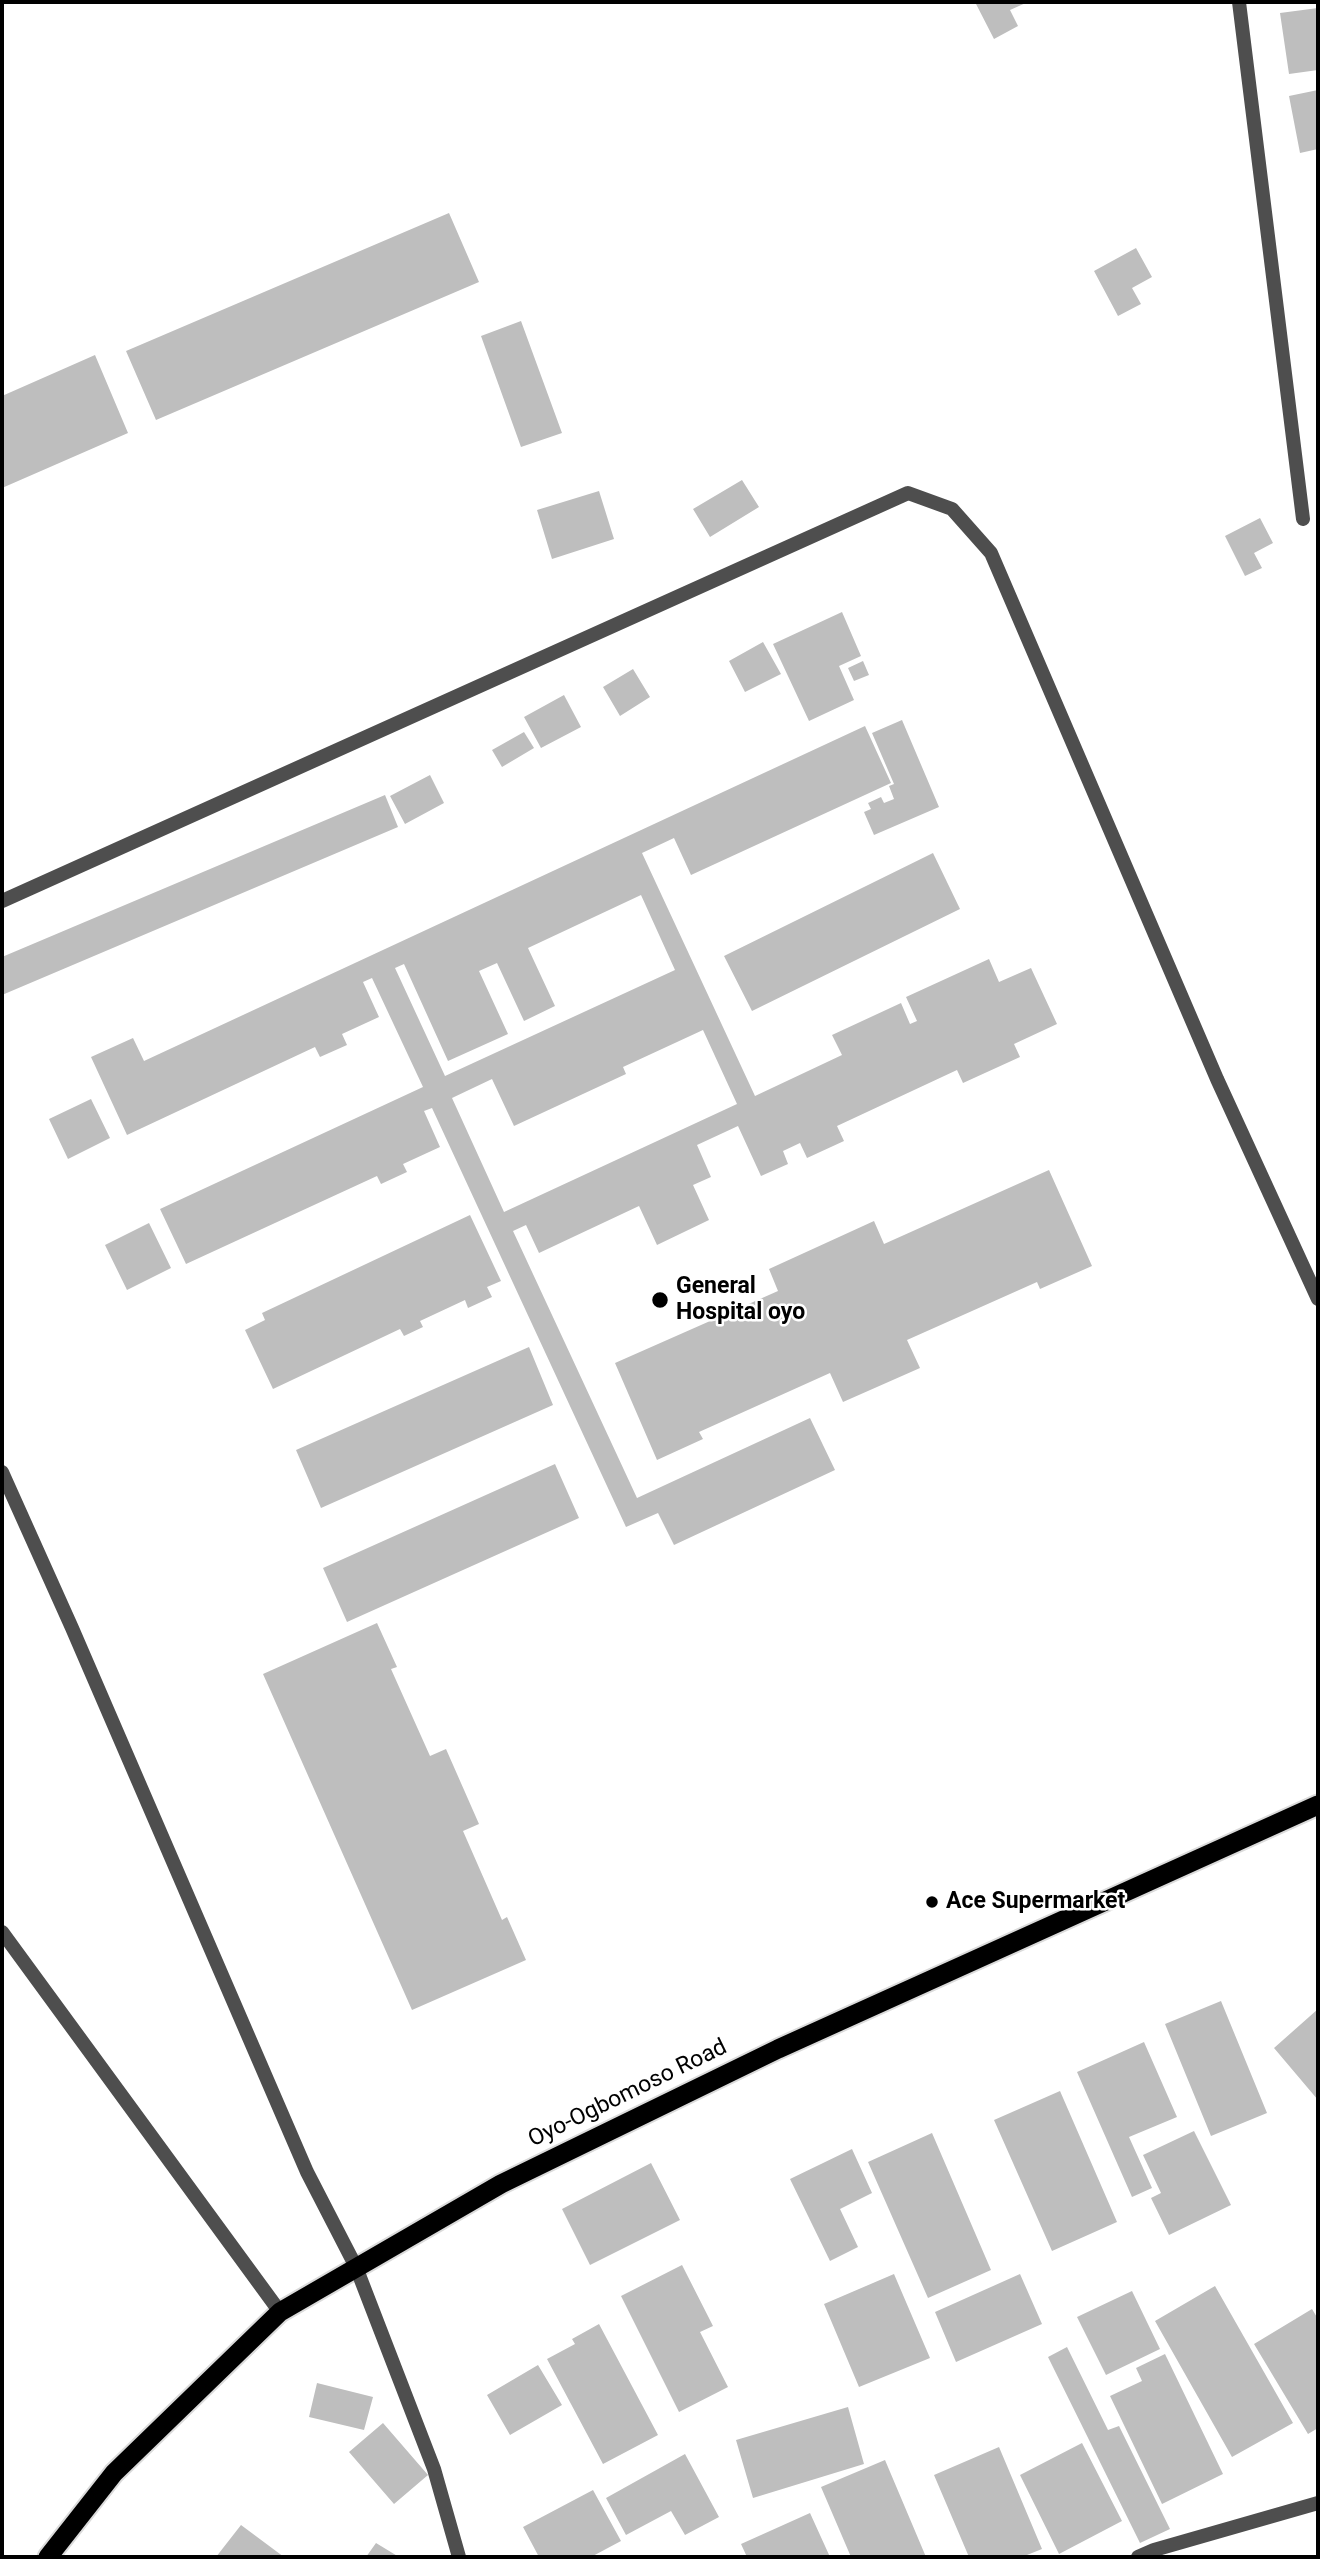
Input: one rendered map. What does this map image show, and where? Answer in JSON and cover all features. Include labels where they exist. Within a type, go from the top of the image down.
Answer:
[{"type":"highway","name":"Oyo-Ogbomoso Road","points":[[48,2557],[114,2473],[280,2312],[501,2184],[778,2049],[1318,1805]]},
{"type":"street","points":[[1239,2],[1303,519]]},
{"type":"street","points":[[2,901],[908,493],[952,509],[991,553],[1217,1079],[1318,1299]]},
{"type":"street","points":[[2,1472],[307,2172],[356,2267],[433,2469],[459,2557]]},
{"type":"street","points":[[2,1932],[280,2312]]},
{"type":"street","points":[[1138,2557],[1154,2550],[1318,2503]]},
{"type":"building","points":[[975,2],[1028,2],[1010,10],[1018,26],[994,39]]},
{"type":"building","points":[[1318,8],[1318,70],[1289,74],[1280,13]]},
{"type":"building","points":[[1318,90],[1318,149],[1300,153],[1289,96]]},
{"type":"building","points":[[449,213],[479,282],[156,420],[126,351]]},
{"type":"building","points":[[1136,248],[1152,277],[1132,288],[1141,304],[1118,316],[1094,271]]},
{"type":"building","points":[[521,321],[562,433],[521,447],[481,336]]},
{"type":"building","points":[[95,355],[128,433],[2,488],[2,396]]},
{"type":"building","points":[[742,480],[759,507],[710,537],[693,509]]},
{"type":"building","points":[[599,491],[614,539],[552,559],[537,510]]},
{"type":"building","points":[[1260,518],[1273,543],[1254,553],[1262,568],[1245,576],[1225,536]]},
{"type":"building","points":[[842,612],[861,656],[839,666],[854,700],[809,721],[773,644]]},
{"type":"building","points":[[763,642],[781,674],[745,692],[729,661]]},
{"type":"building","points":[[863,661],[869,675],[854,681],[848,668]]},
{"type":"building","points":[[633,669],[650,697],[620,716],[603,687]]},
{"type":"building","points":[[564,695],[581,727],[541,748],[524,717]]},
{"type":"building","points":[[902,720],[939,807],[874,835],[864,812],[871,809],[868,803],[881,797],[884,803],[894,799],[889,786],[894,784],[872,733]]},
{"type":"building","points":[[865,726],[891,783],[691,875],[674,838],[642,853],[755,1096],[842,1055],[832,1035],[901,1003],[910,1024],[917,1021],[906,997],[989,959],[999,982],[1031,968],[1057,1024],[1014,1044],[1020,1057],[963,1083],[957,1070],[837,1126],[844,1141],[807,1158],[800,1143],[783,1151],[788,1164],[761,1176],[738,1126],[697,1145],[711,1177],[693,1185],[709,1220],[657,1245],[639,1206],[539,1253],[526,1225],[513,1231],[637,1498],[810,1418],[835,1470],[674,1545],[658,1513],[626,1527],[432,1108],[424,1111],[440,1147],[403,1164],[407,1172],[381,1184],[377,1176],[186,1264],[160,1209],[423,1087],[372,978],[363,982],[379,1017],[342,1034],[347,1045],[320,1057],[315,1047],[127,1135],[91,1057],[133,1038],[144,1061]],"holes":[[[641,895],[675,970],[445,1076],[395,968],[404,964],[448,1061],[508,1034],[479,971],[497,963],[524,1021],[555,1006],[528,948]],[[703,1030],[737,1104],[504,1212],[452,1098],[492,1079],[514,1126],[626,1074],[623,1067]]]},
{"type":"building","points":[[524,732],[534,748],[502,767],[492,750]]},
{"type":"building","points":[[430,775],[444,803],[405,824],[390,796]]},
{"type":"building","points":[[385,795],[398,827],[2,995],[2,957]]},
{"type":"building","points":[[933,853],[960,909],[752,1011],[724,956]]},
{"type":"building","points":[[91,1099],[110,1138],[68,1159],[49,1119]]},
{"type":"building","points":[[1049,1170],[1092,1266],[1040,1289],[1037,1282],[907,1340],[920,1368],[843,1402],[830,1373],[699,1432],[703,1439],[657,1460],[615,1363],[778,1291],[769,1269],[874,1221],[884,1244]]},
{"type":"building","points":[[470,1215],[501,1281],[487,1287],[492,1297],[468,1308],[465,1300],[420,1321],[423,1327],[404,1336],[400,1329],[273,1389],[245,1330],[265,1320],[262,1313]]},
{"type":"building","points":[[149,1223],[171,1268],[127,1290],[105,1245]]},
{"type":"building","points":[[529,1347],[553,1405],[321,1508],[296,1450]]},
{"type":"building","points":[[555,1464],[579,1518],[347,1622],[323,1568]]},
{"type":"building","points":[[377,1623],[397,1667],[391,1669],[430,1756],[446,1749],[479,1824],[463,1831],[502,1920],[507,1917],[526,1960],[412,2010],[263,1674]]},
{"type":"building","points":[[1221,2001],[1267,2113],[1211,2136],[1165,2024]]},
{"type":"building","points":[[1318,2009],[1318,2100],[1274,2048]]},
{"type":"building","points":[[1144,2042],[1177,2117],[1129,2137],[1152,2188],[1132,2197],[1077,2072]]},
{"type":"building","points":[[1060,2091],[1117,2222],[1052,2251],[994,2120]]},
{"type":"building","points":[[1194,2131],[1231,2205],[1169,2235],[1151,2198],[1161,2193],[1143,2155]]},
{"type":"building","points":[[932,2133],[991,2270],[928,2298],[868,2162]]},
{"type":"building","points":[[852,2149],[872,2193],[840,2209],[858,2247],[830,2261],[790,2179]]},
{"type":"building","points":[[651,2163],[680,2220],[590,2265],[562,2209]]},
{"type":"building","points":[[682,2265],[713,2326],[700,2332],[728,2387],[679,2412],[621,2296]]},
{"type":"building","points":[[894,2274],[930,2358],[859,2387],[824,2304]]},
{"type":"building","points":[[1020,2274],[1042,2324],[956,2362],[935,2312]]},
{"type":"building","points":[[1215,2286],[1293,2423],[1232,2457],[1155,2321]]},
{"type":"building","points":[[1132,2291],[1160,2349],[1106,2375],[1077,2317]]},
{"type":"building","points":[[1312,2309],[1318,2319],[1318,2428],[1308,2434],[1254,2344]]},
{"type":"building","points":[[599,2324],[658,2435],[603,2464],[547,2359],[575,2344],[572,2339]]},
{"type":"building","points":[[1067,2347],[1108,2430],[1119,2426],[1170,2529],[1140,2543],[1048,2357]]},
{"type":"building","points":[[1165,2354],[1223,2474],[1162,2504],[1110,2396],[1142,2381],[1136,2368]]},
{"type":"building","points":[[538,2365],[562,2405],[510,2435],[487,2395]]},
{"type":"building","points":[[317,2383],[373,2397],[364,2430],[309,2417]]},
{"type":"building","points":[[848,2407],[864,2464],[753,2498],[736,2440]]},
{"type":"building","points":[[383,2423],[428,2475],[394,2504],[349,2452]]},
{"type":"building","points":[[1082,2443],[1122,2521],[1059,2554],[1020,2475]]},
{"type":"building","points":[[999,2447],[1042,2549],[1022,2557],[969,2557],[934,2475]]},
{"type":"building","points":[[685,2454],[719,2517],[685,2535],[671,2511],[626,2535],[606,2498]]},
{"type":"building","points":[[885,2460],[926,2557],[851,2557],[821,2487]]},
{"type":"building","points":[[593,2490],[621,2541],[591,2557],[539,2557],[523,2527]]},
{"type":"building","points":[[810,2513],[830,2557],[747,2557],[741,2544]]},
{"type":"building","points":[[241,2525],[284,2557],[216,2557]]},
{"type":"building","points":[[376,2543],[399,2557],[366,2557]]},
{"type":"place","name":"General Hospital oyo","points":[[660,1300]]},
{"type":"place","name":"Ace Supermarket","points":[[932,1902]]}]
